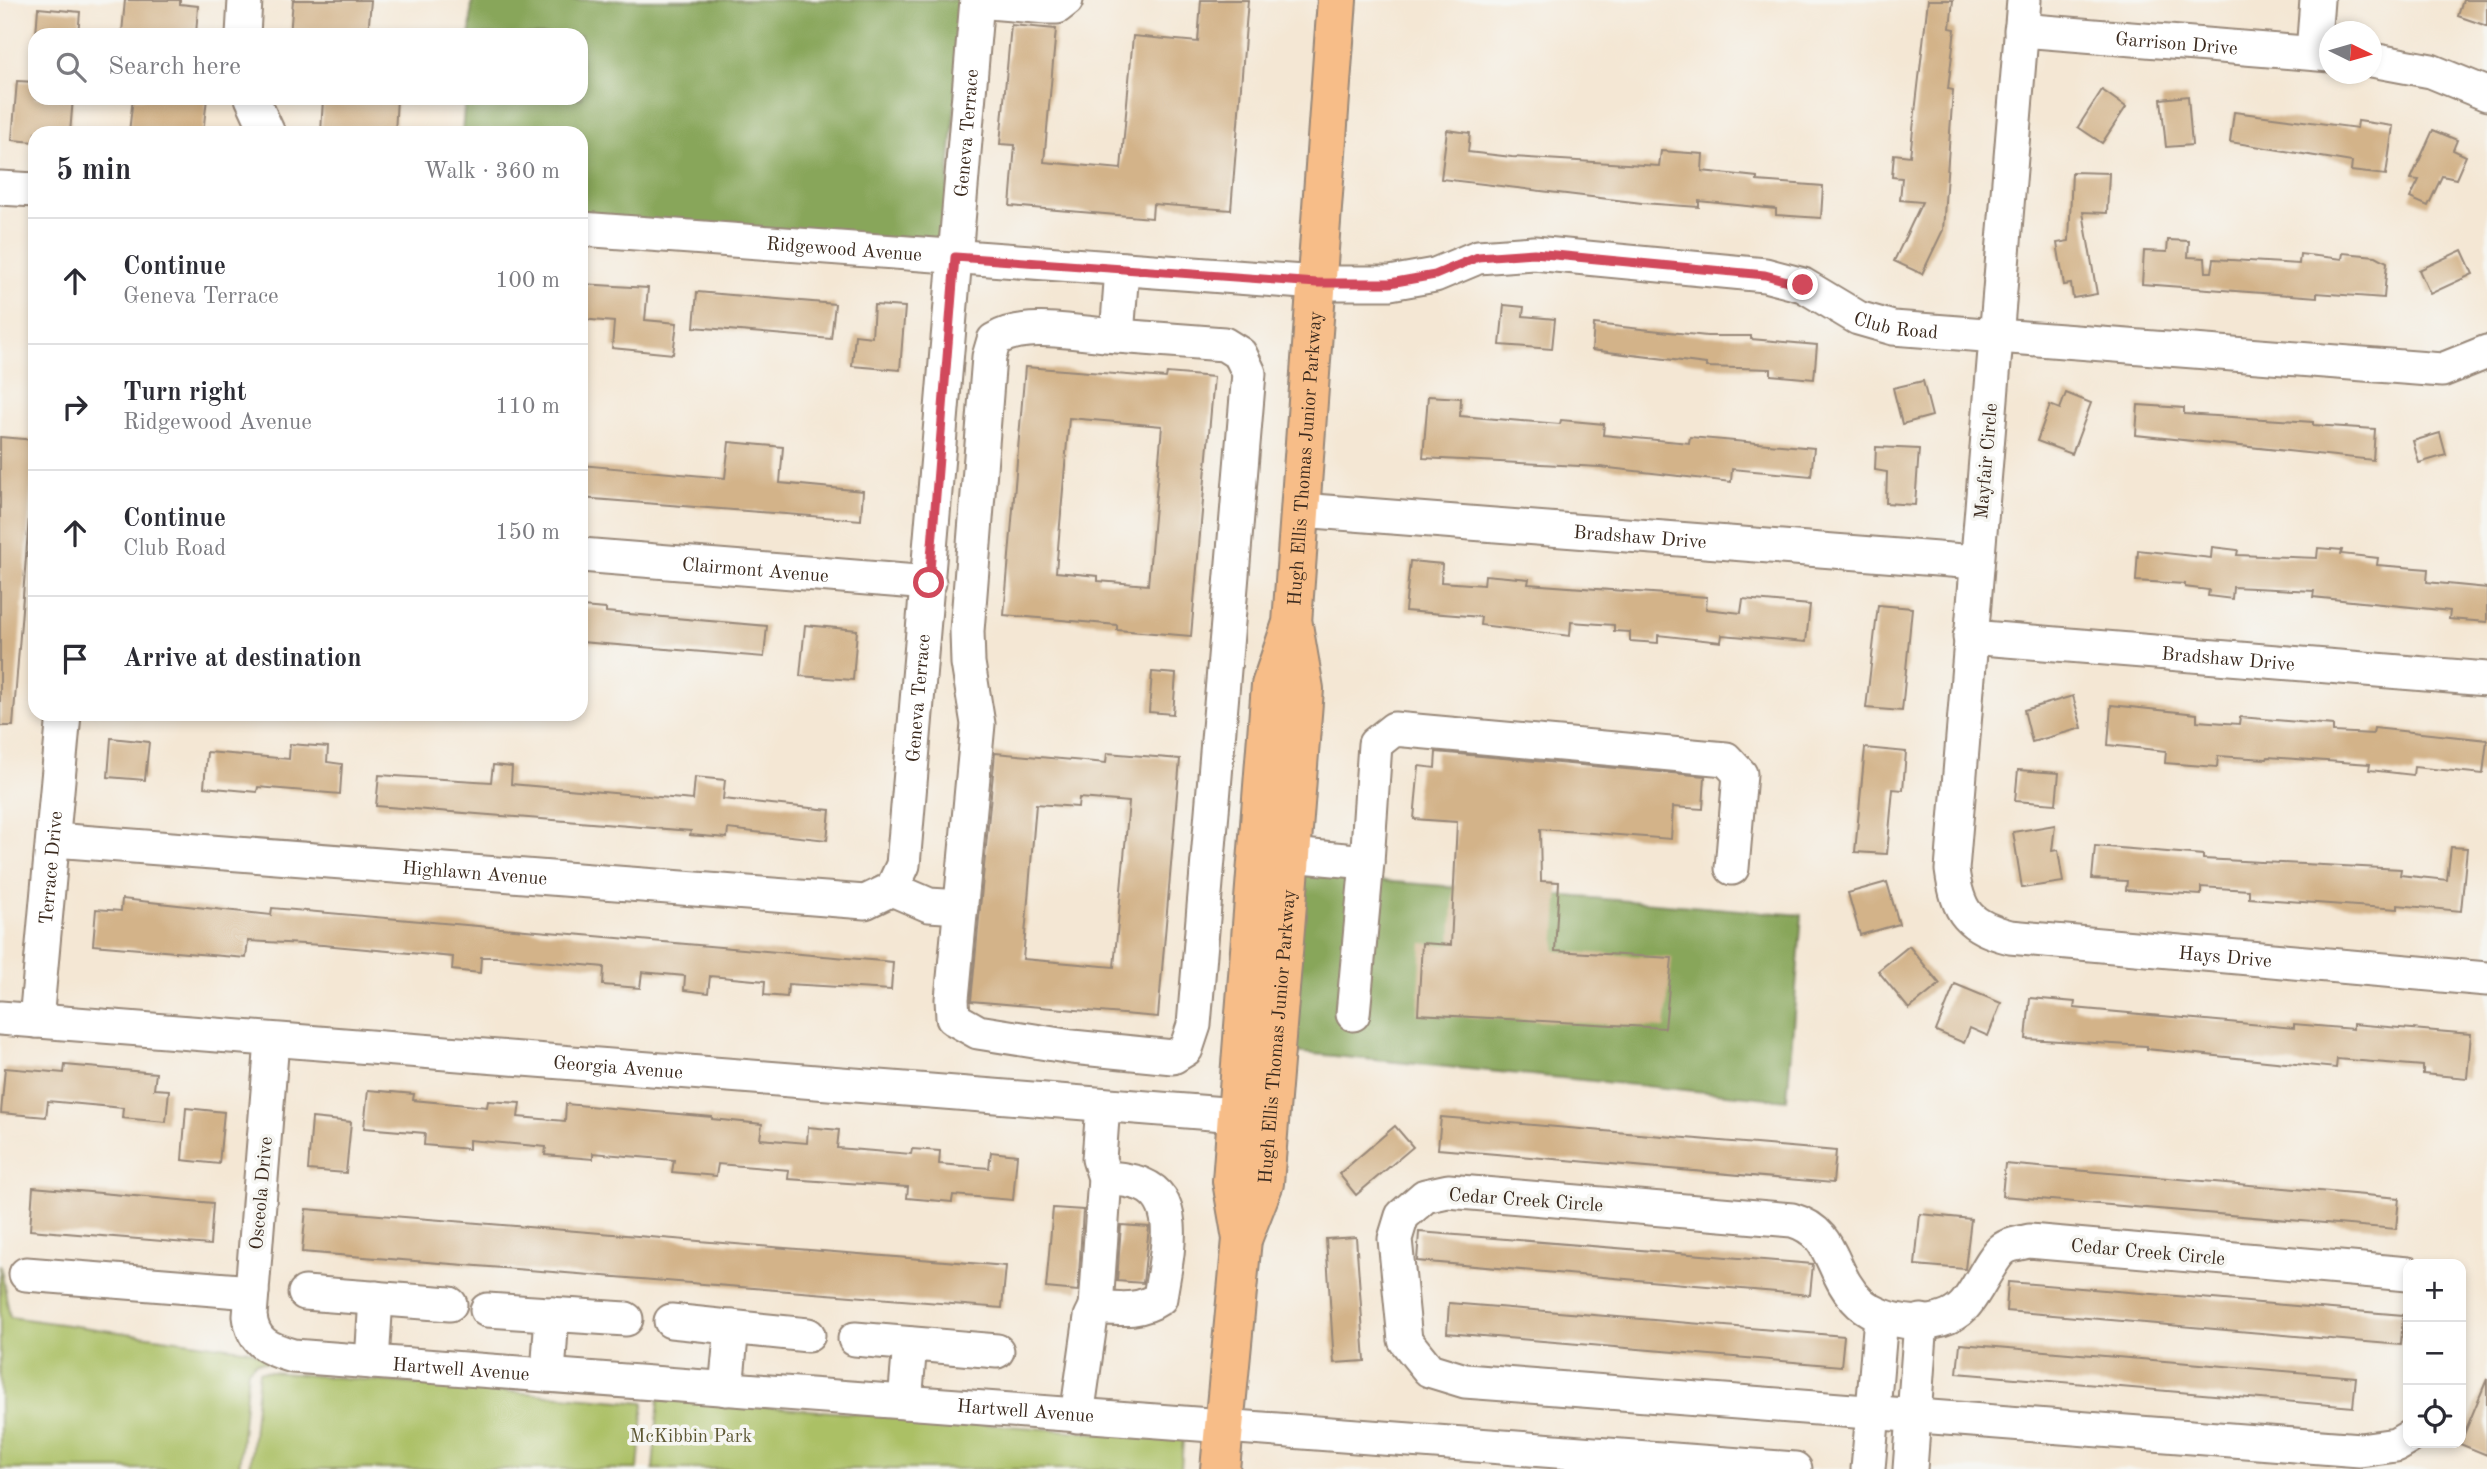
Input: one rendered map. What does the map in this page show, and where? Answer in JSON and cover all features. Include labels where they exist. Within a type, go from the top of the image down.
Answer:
[{"type":"main road","name":"Hugh Ellis Thomas Junior Parkway","points":[[1220,1469],[1242,1239],[1232,1181],[1271,685],[1292,623],[1337,0]]},
{"type":"main road","name":"Hugh Ellis Thomas Junior Parkway","points":[[1242,1239],[1264,1183],[1291,855],[1304,689],[1292,623]]},
{"type":"street","points":[[243,28],[245,0]]},
{"type":"street","points":[[977,0],[1047,7],[1057,7],[1066,0]]},
{"type":"street","name":"Geneva Terrace","points":[[892,889],[903,865],[977,0]]},
{"type":"street","points":[[2317,0],[2319,27]]},
{"type":"street","name":"Garrison Drive","points":[[2022,15],[2319,54]]},
{"type":"street","name":"Mayfair Circle","points":[[1968,918],[1955,894],[1952,870],[2022,15]]},
{"type":"street","points":[[2382,62],[2431,71],[2487,94]]},
{"type":"street","points":[[255,105],[265,126]]},
{"type":"street","points":[[0,188],[28,190]]},
{"type":"street","name":"Ridgewood Avenue","points":[[588,230],[1317,283]]},
{"type":"street","name":"Club Road","points":[[1317,283],[1390,283],[1435,275],[1478,257],[1534,253],[1765,275],[1803,285],[1858,318],[1893,328],[2442,370],[2487,352]]},
{"type":"street","points":[[1117,336],[1122,269]]},
{"type":"street","points":[[1029,330],[1117,336],[1224,344],[1240,354],[1249,373],[1194,1025],[1186,1049],[1172,1057],[1072,1047],[978,1032],[953,1018],[978,724],[968,663],[967,631],[989,358],[994,340],[1007,332],[1029,330]]},
{"type":"street","name":"Bradshaw Drive","points":[[1301,510],[1976,562]]},
{"type":"street","name":"Clairmont Avenue","points":[[588,556],[929,583]]},
{"type":"street","name":"Bradshaw Drive","points":[[1970,637],[2487,679]]},
{"type":"street","name":"Terrace Drive","points":[[36,1021],[63,721]]},
{"type":"street","points":[[1353,1014],[1376,744],[1394,729],[1726,759],[1740,775],[1732,868]]},
{"type":"street","name":"Highlawn Avenue","points":[[54,840],[865,902],[892,889]]},
{"type":"street","points":[[1291,855],[1367,862]]},
{"type":"street","points":[[892,889],[929,905],[961,907]]},
{"type":"street","name":"Hays Drive","points":[[1968,918],[1980,929],[2010,937],[2487,979]]},
{"type":"street","name":"Georgia Avenue","points":[[0,1018],[1237,1115]]},
{"type":"street","name":"Osceola Drive","points":[[260,1342],[252,1330],[252,1292],[272,1041]]},
{"type":"street","points":[[1077,1416],[1091,1317],[1096,1307],[1105,1178],[1099,1159],[1103,1105]]},
{"type":"street","points":[[1096,1307],[1129,1310],[1147,1307],[1160,1298],[1168,1229],[1168,1214],[1159,1198],[1146,1186],[1105,1178]]},
{"type":"street","name":"Cedar Creek Circle","points":[[2403,1274],[2029,1241],[2003,1248],[1961,1308],[1938,1319],[1922,1321],[1881,1317],[1861,1304],[1843,1284],[1820,1234],[1810,1225],[1792,1220],[1448,1191],[1425,1196],[1402,1216],[1395,1238],[1405,1340],[1429,1370],[1465,1381],[2360,1450],[2396,1445],[2403,1441]]},
{"type":"street","points":[[26,1274],[252,1292]]},
{"type":"street","points":[[305,1293],[450,1304]]},
{"type":"street","points":[[372,1362],[376,1298]]},
{"type":"street","points":[[487,1310],[626,1319]]},
{"type":"street","points":[[548,1375],[552,1314]]},
{"type":"street","points":[[1868,1469],[1881,1317]]},
{"type":"street","points":[[671,1321],[808,1335]]},
{"type":"street","points":[[1910,1469],[1922,1321]]},
{"type":"street","points":[[726,1389],[732,1327]]},
{"type":"street","points":[[855,1339],[997,1352]]},
{"type":"street","name":"Hartwell Avenue","points":[[260,1342],[293,1356],[1077,1416],[1226,1423],[1795,1469]]},
{"type":"street","points":[[905,1402],[910,1344]]},
{"type":"green space","points":[[472,0],[964,0],[943,244],[588,218],[588,126],[463,126],[464,105],[588,105],[588,28],[470,28]]},
{"type":"green space","points":[[1284,873],[1802,915],[1787,1100],[1263,1049]]},
{"type":"green space","points":[[0,1264],[10,1317],[250,1350],[276,1363],[256,1362],[248,1370],[239,1469],[0,1469]]},
{"type":"green space","points":[[259,1371],[644,1403],[638,1469],[250,1469]]},
{"type":"green space","name":"McKibbin Park","points":[[659,1398],[1183,1440],[1181,1469],[653,1469]]},
{"type":"building","points":[[125,0],[180,0],[180,4],[198,6],[196,28],[122,28]]},
{"type":"building","points":[[293,0],[371,0],[369,28],[291,28]]},
{"type":"building","points":[[1201,0],[1248,0],[1231,210],[1153,204],[1152,218],[1010,206],[1015,145],[1000,144],[1011,25],[1056,29],[1044,162],[1121,169],[1133,36],[1198,42]]},
{"type":"building","points":[[1928,0],[1953,0],[1950,28],[1955,29],[1948,89],[1953,90],[1943,230],[1922,274],[1894,261],[1922,202],[1900,200],[1902,178],[1892,177],[1894,154],[1910,156]]},
{"type":"building","points":[[2463,0],[2487,0],[2487,26],[2458,16]]},
{"type":"building","points":[[38,8],[80,12],[79,28],[37,28]]},
{"type":"building","points":[[17,81],[28,82],[28,105],[72,105],[71,126],[28,126],[28,141],[12,140]]},
{"type":"building","points":[[2102,90],[2126,107],[2102,143],[2078,127]]},
{"type":"building","points":[[2188,96],[2192,145],[2166,147],[2161,99]]},
{"type":"building","points":[[132,105],[206,105],[204,126],[130,126]]},
{"type":"building","points":[[323,105],[397,105],[395,126],[321,126]]},
{"type":"building","points":[[2234,112],[2357,128],[2358,121],[2393,126],[2386,175],[2351,171],[2352,162],[2230,142]]},
{"type":"building","points":[[1447,130],[1470,133],[1468,152],[1512,157],[1659,166],[1661,151],[1703,154],[1702,171],[1757,177],[1757,181],[1823,186],[1821,218],[1776,215],[1776,209],[1699,201],[1699,207],[1642,203],[1441,179]]},
{"type":"building","points":[[2433,130],[2457,140],[2453,150],[2466,156],[2456,179],[2442,176],[2428,206],[2410,198],[2419,180],[2411,179]]},
{"type":"building","points":[[2072,172],[2109,173],[2107,213],[2083,212],[2097,294],[2073,298],[2071,284],[2064,285],[2057,243],[2069,241]]},
{"type":"building","points":[[2168,240],[2189,241],[2188,257],[2205,258],[2206,272],[2212,272],[2214,259],[2299,264],[2300,254],[2342,259],[2343,253],[2376,256],[2387,262],[2384,298],[2317,293],[2317,297],[2142,284],[2144,251],[2167,252]]},
{"type":"building","points":[[2462,250],[2473,274],[2430,294],[2419,270]]},
{"type":"building","points":[[588,284],[648,288],[645,320],[677,323],[673,354],[612,348],[614,322],[588,320]]},
{"type":"building","points":[[697,292],[835,304],[831,339],[694,327]]},
{"type":"building","points":[[874,305],[905,307],[900,370],[852,366],[855,335],[872,337]]},
{"type":"building","points":[[1504,305],[1524,307],[1523,316],[1555,319],[1552,349],[1500,345]]},
{"type":"building","points":[[1594,324],[1707,336],[1751,336],[1751,339],[1817,345],[1814,379],[1771,375],[1771,369],[1706,367],[1706,364],[1592,350]]},
{"type":"building","points":[[1025,367],[1166,378],[1167,373],[1214,377],[1191,636],[1117,630],[1117,625],[1004,615]],"holes":[[[1069,418],[1162,426],[1148,585],[1098,581],[1098,576],[1056,572]]]},
{"type":"building","points":[[1923,381],[1932,416],[1902,424],[1893,388]]},
{"type":"building","points":[[2066,393],[2091,403],[2072,454],[2037,441],[2050,405],[2060,409]]},
{"type":"building","points":[[1428,396],[1461,398],[1460,416],[1560,424],[1561,420],[1604,424],[1603,435],[1689,443],[1690,437],[1814,448],[1811,476],[1732,469],[1731,482],[1600,467],[1423,458]]},
{"type":"building","points":[[2138,405],[2184,408],[2184,414],[2313,422],[2313,425],[2375,429],[2373,460],[2136,435]]},
{"type":"building","points":[[2440,433],[2446,455],[2419,463],[2413,441]]},
{"type":"building","points":[[0,437],[28,439],[28,531],[13,726],[0,726]]},
{"type":"building","points":[[729,442],[783,447],[780,483],[863,491],[861,520],[588,499],[588,466],[725,478]]},
{"type":"building","points":[[1876,447],[1919,449],[1915,505],[1886,503],[1887,472],[1875,470]]},
{"type":"building","points":[[2212,547],[2238,550],[2237,555],[2317,558],[2318,548],[2342,550],[2341,554],[2378,558],[2377,565],[2428,569],[2427,582],[2487,588],[2487,622],[2449,619],[2450,611],[2313,597],[2314,591],[2233,587],[2232,599],[2208,596],[2209,590],[2185,587],[2185,584],[2136,581],[2138,550],[2211,558]]},
{"type":"building","points":[[1410,561],[1442,564],[1441,582],[1484,585],[1485,575],[1529,579],[1528,584],[1707,597],[1706,609],[1741,613],[1743,599],[1810,605],[1806,642],[1722,635],[1721,642],[1658,635],[1658,643],[1630,641],[1630,632],[1614,631],[1614,625],[1571,622],[1570,636],[1480,625],[1481,617],[1405,611]]},
{"type":"building","points":[[1878,605],[1912,608],[1902,711],[1866,708]]},
{"type":"building","points":[[588,608],[606,609],[606,612],[767,626],[764,657],[588,643]]},
{"type":"building","points":[[805,625],[857,630],[853,680],[800,676]]},
{"type":"building","points":[[1152,672],[1176,674],[1173,714],[1149,712]]},
{"type":"building","points":[[2073,696],[2082,728],[2032,742],[2024,710]]},
{"type":"building","points":[[2111,705],[2197,714],[2197,721],[2239,724],[2240,717],[2333,725],[2333,732],[2373,734],[2374,728],[2487,740],[2483,774],[2414,767],[2413,775],[2369,770],[2370,764],[2268,757],[2218,756],[2217,767],[2165,763],[2166,751],[2108,745]]},
{"type":"building","points":[[111,738],[149,742],[145,780],[108,777]]},
{"type":"building","points":[[290,744],[328,747],[327,762],[342,764],[340,794],[258,787],[257,792],[204,787],[207,752],[289,759]]},
{"type":"building","points":[[1865,748],[1906,752],[1903,790],[1893,789],[1887,854],[1855,852]]},
{"type":"building","points":[[1436,752],[1705,776],[1703,809],[1673,807],[1671,839],[1540,829],[1541,881],[1559,882],[1555,951],[1672,958],[1665,1028],[1418,1014],[1422,943],[1451,945],[1457,822],[1414,819],[1419,766],[1435,768]]},
{"type":"building","points":[[995,753],[1106,763],[1107,753],[1180,759],[1158,1017],[971,1001]],"holes":[[[1079,798],[1129,802],[1114,967],[1023,959],[1036,804],[1078,807]]]},
{"type":"building","points":[[493,765],[512,767],[511,784],[693,800],[695,777],[725,780],[723,799],[830,810],[827,840],[728,829],[727,838],[690,835],[691,831],[376,806],[379,775],[491,782]]},
{"type":"building","points":[[2018,770],[2059,773],[2056,804],[2015,801]]},
{"type":"building","points":[[2055,825],[2052,851],[2058,850],[2063,882],[2022,888],[2013,832]]},
{"type":"building","points":[[2095,846],[2203,855],[2203,859],[2401,869],[2400,875],[2447,880],[2451,847],[2467,848],[2461,911],[2398,905],[2398,909],[2249,898],[2249,890],[2201,887],[2201,895],[2126,890],[2127,881],[2092,879]]},
{"type":"building","points":[[1887,882],[1899,924],[1860,935],[1848,893]]},
{"type":"building","points":[[122,899],[271,915],[272,908],[893,962],[891,990],[788,984],[787,997],[764,995],[765,981],[710,976],[708,993],[684,990],[685,976],[642,972],[640,988],[603,985],[604,967],[498,957],[481,957],[480,973],[452,970],[453,957],[323,945],[248,941],[246,958],[93,945],[96,909],[121,911]]},
{"type":"building","points":[[1909,946],[1940,984],[1909,1009],[1878,971]]},
{"type":"building","points":[[1955,984],[2001,1003],[1988,1036],[1970,1028],[1964,1043],[1936,1031]]},
{"type":"building","points":[[2030,998],[2075,1002],[2074,1008],[2294,1028],[2294,1024],[2353,1029],[2353,1024],[2471,1034],[2467,1078],[2423,1074],[2423,1066],[2337,1059],[2336,1068],[2147,1049],[2147,1046],[2026,1039]]},
{"type":"building","points":[[65,1065],[156,1073],[154,1089],[169,1090],[166,1122],[122,1118],[123,1108],[48,1101],[46,1117],[1,1113],[5,1068],[64,1073]]},
{"type":"building","points":[[368,1090],[414,1094],[413,1100],[487,1107],[488,1101],[520,1103],[518,1117],[565,1121],[566,1104],[712,1117],[762,1124],[760,1139],[807,1143],[808,1127],[839,1130],[837,1148],[911,1154],[912,1149],[940,1151],[939,1164],[989,1168],[991,1152],[1017,1155],[1013,1200],[953,1195],[952,1202],[907,1198],[908,1187],[788,1179],[789,1170],[718,1164],[716,1176],[672,1172],[674,1160],[593,1153],[593,1159],[545,1155],[546,1147],[469,1140],[469,1149],[424,1145],[425,1133],[364,1128]]},
{"type":"building","points":[[186,1108],[224,1112],[219,1164],[182,1160]]},
{"type":"building","points":[[1441,1117],[1836,1151],[1833,1183],[1438,1149]]},
{"type":"building","points":[[312,1118],[351,1122],[346,1173],[308,1170]]},
{"type":"building","points":[[1395,1126],[1413,1147],[1356,1195],[1339,1174]]},
{"type":"building","points":[[2005,1164],[2399,1198],[2396,1229],[2002,1196]]},
{"type":"building","points":[[33,1187],[213,1203],[210,1245],[30,1230]]},
{"type":"building","points":[[1053,1208],[1083,1210],[1078,1291],[1046,1288]]},
{"type":"building","points":[[306,1209],[1006,1266],[1002,1308],[302,1252]]},
{"type":"building","points":[[1920,1214],[1971,1219],[1965,1269],[1915,1265]]},
{"type":"building","points":[[1121,1225],[1149,1227],[1143,1283],[1117,1281]]},
{"type":"building","points":[[1419,1232],[1813,1264],[1810,1295],[1417,1261]]},
{"type":"building","points":[[1356,1237],[1365,1361],[1334,1363],[1326,1239]]},
{"type":"building","points":[[2008,1282],[2403,1315],[2401,1345],[2006,1311]]},
{"type":"building","points":[[1449,1303],[1844,1336],[1841,1366],[1447,1333]]},
{"type":"building","points":[[1960,1344],[2356,1377],[2353,1407],[1957,1373]]},
{"type":"building","points":[[2487,1379],[2487,1455],[2466,1446],[2466,1430]]},
{"type":"route","points":[[929,583],[955,257],[1317,283],[1390,283],[1435,275],[1478,257],[1534,253],[1765,275],[1803,285]]}]
